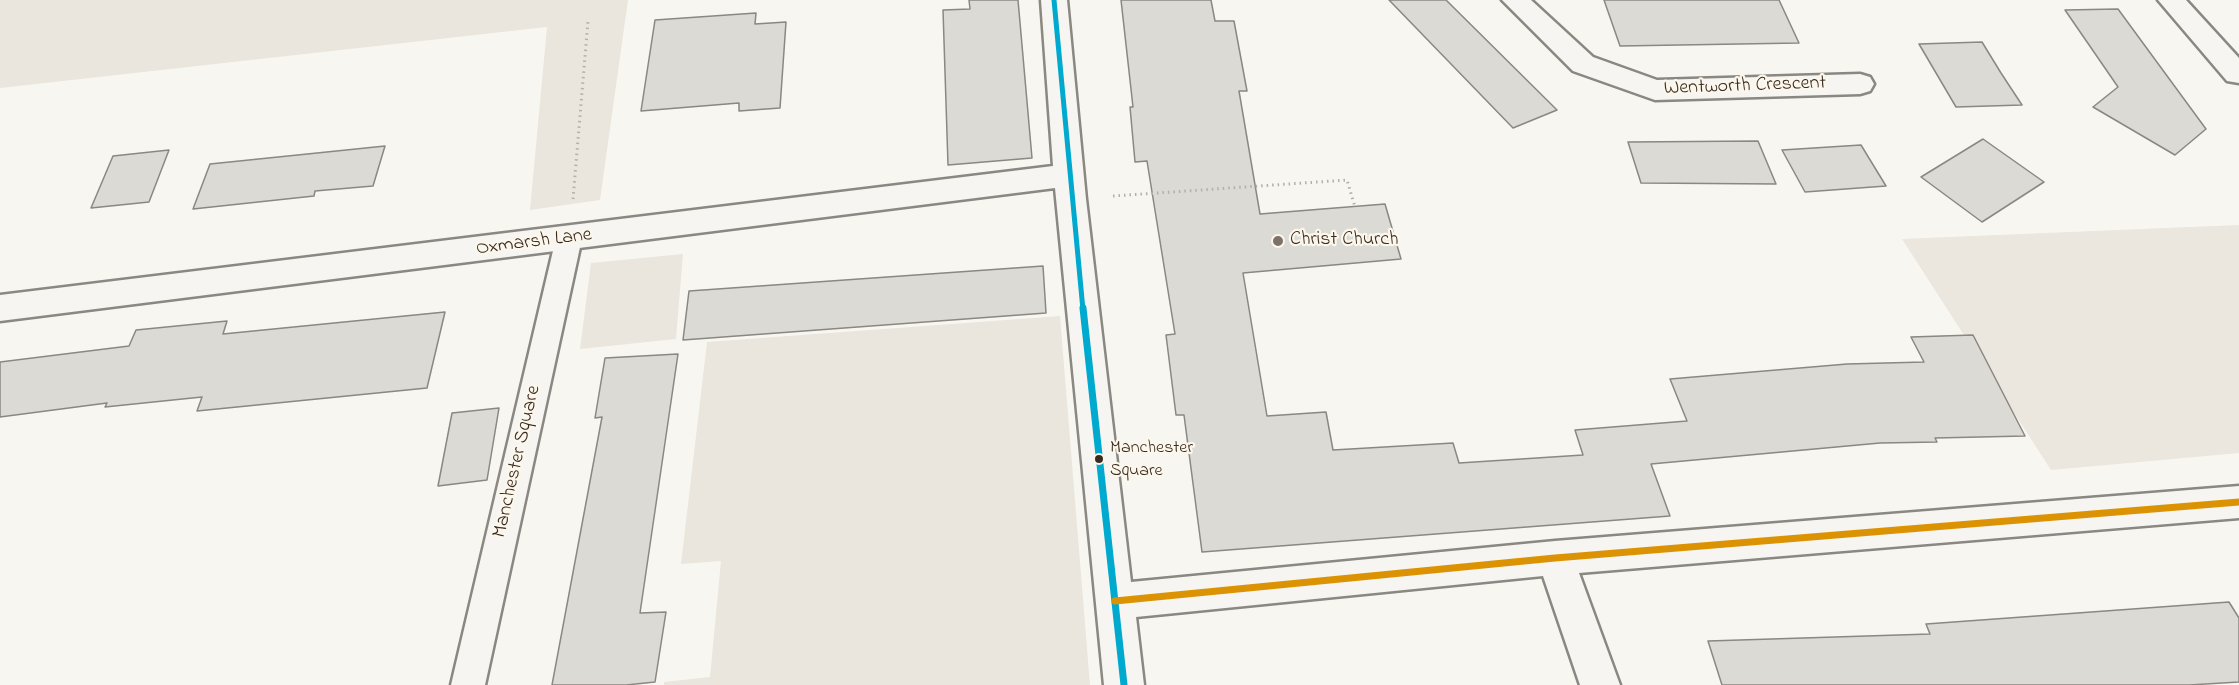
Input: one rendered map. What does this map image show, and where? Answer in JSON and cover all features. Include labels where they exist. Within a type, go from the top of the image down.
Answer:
[{"type":"street","points":[[1054,0],[1070,187],[1124,685]]},
{"type":"street","name":"Wentworth Crescent","points":[[1515,0],[1583,64],[1655,90],[1860,84]]},
{"type":"street","points":[[2171,0],[2237,74]]},
{"type":"street","name":"Oxmarsh Lane","points":[[0,309],[569,238],[1070,187]]},
{"type":"street","points":[[1115,601],[1555,558],[2239,502]]},
{"type":"street","points":[[1555,558],[1600,685]]},
{"type":"lane","name":"Manchester Square","points":[[468,685],[569,238]]},
{"type":"path","points":[[569,238],[588,21]]},
{"type":"path","points":[[1070,187],[1347,180],[1355,207]]},
{"type":"shaded area","points":[[0,0],[628,0],[600,200],[530,210],[547,27],[0,88]]},
{"type":"shaded area","points":[[2239,225],[2239,453],[2051,470],[1902,239]]},
{"type":"shaded area","points":[[683,254],[676,339],[580,349],[591,263]]},
{"type":"shaded area","points":[[1060,316],[1090,685],[664,685],[664,682],[710,677],[721,561],[681,564],[707,342]]},
{"type":"building","points":[[969,0],[1018,0],[1032,158],[948,165],[943,10],[970,9]]},
{"type":"building","points":[[1121,0],[1211,0],[1215,21],[1234,21],[1247,91],[1239,91],[1260,214],[1385,204],[1401,259],[1243,273],[1267,416],[1326,412],[1333,450],[1453,443],[1459,463],[1583,455],[1575,430],[1687,421],[1670,379],[1847,364],[1924,362],[1911,337],[1973,335],[2025,436],[1935,438],[1937,442],[1880,443],[1651,464],[1670,516],[1202,552],[1184,415],[1176,415],[1166,335],[1175,334],[1147,161],[1135,162],[1130,107],[1133,107]]},
{"type":"building","points":[[1389,0],[1446,0],[1557,110],[1513,128]]},
{"type":"building","points":[[1604,0],[1779,0],[1799,43],[1620,46]]},
{"type":"building","points":[[2118,9],[2206,129],[2175,155],[2093,107],[2118,87],[2065,10]]},
{"type":"building","points":[[756,13],[755,24],[786,22],[780,108],[739,111],[739,103],[641,111],[655,20]]},
{"type":"building","points":[[1982,42],[2022,105],[1956,107],[1919,44]]},
{"type":"building","points":[[1983,139],[2044,182],[1982,222],[1921,177]]},
{"type":"building","points":[[1758,141],[1776,184],[1641,183],[1628,142]]},
{"type":"building","points":[[1861,145],[1886,186],[1805,192],[1782,150]]},
{"type":"building","points":[[385,146],[373,186],[315,191],[314,196],[193,209],[210,164]]},
{"type":"building","points":[[169,150],[149,202],[91,208],[113,156]]},
{"type":"building","points":[[1043,266],[1046,313],[683,340],[689,291]]},
{"type":"building","points":[[445,312],[427,388],[197,411],[202,397],[105,407],[107,403],[0,417],[0,362],[129,346],[136,330],[227,321],[223,334]]},
{"type":"building","points":[[678,354],[640,613],[666,612],[655,682],[626,685],[552,685],[602,417],[595,418],[605,358]]},
{"type":"building","points":[[499,408],[487,480],[438,486],[452,413]]},
{"type":"building","points":[[2229,602],[2239,618],[2239,682],[2189,685],[1722,685],[1708,641],[1930,634],[1926,624]]},
{"type":"transit line","points":[[1054,0],[1071,199],[1124,685]]},
{"type":"transit line","points":[[1115,601],[1555,558],[2239,502]]},
{"type":"place","name":"Christ Church","points":[[1278,241]]},
{"type":"place","name":"Manchester Square","points":[[1099,459]]}]
